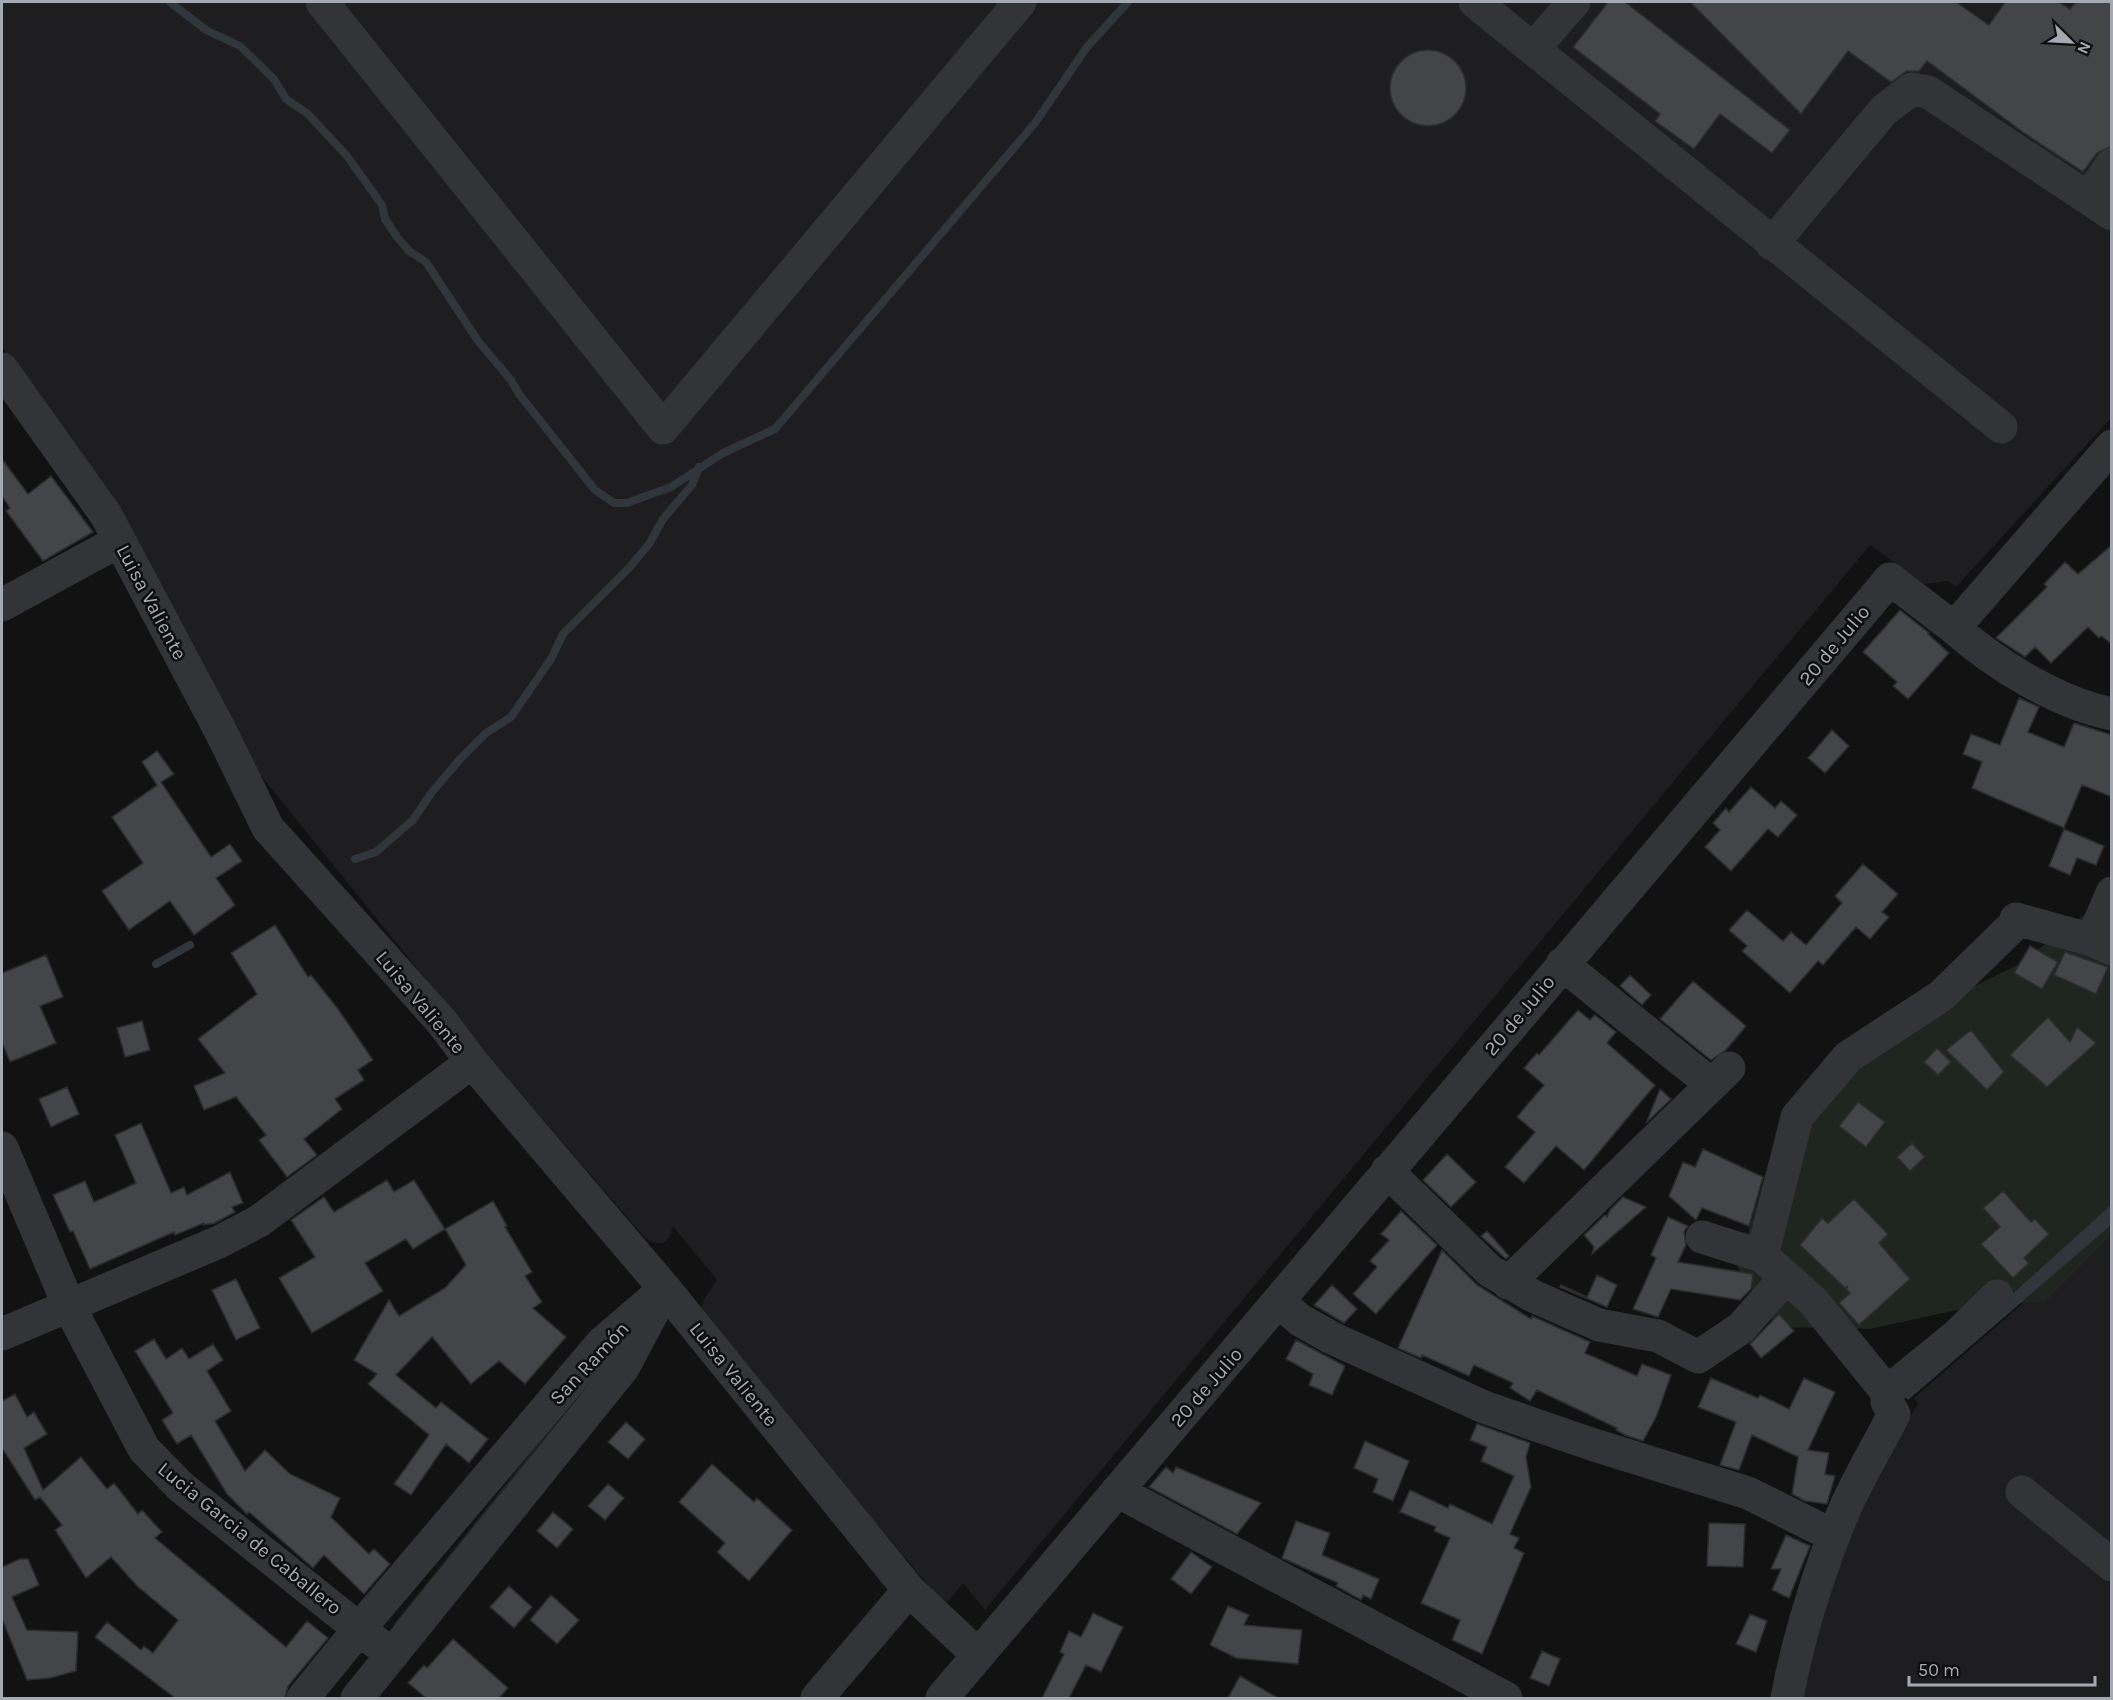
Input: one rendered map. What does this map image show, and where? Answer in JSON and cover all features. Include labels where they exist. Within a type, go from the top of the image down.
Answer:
[{"type":"street","points":[[322,2],[663,428],[1020,2]]},
{"type":"street","points":[[1475,2],[2001,427]]},
{"type":"street","points":[[1533,49],[1574,2]]},
{"type":"street","points":[[1772,244],[1884,110],[1912,89],[1928,92],[2100,206],[2112,164]]},
{"type":"street","name":"Luisa Valiente","points":[[2,369],[106,515],[221,732],[268,828],[442,1022],[472,1062],[665,1289],[909,1590],[978,1655]]},
{"type":"street","points":[[2112,446],[1954,628],[1979,650],[2034,683],[2092,710],[2112,714]]},
{"type":"street","points":[[2,605],[119,541]]},
{"type":"street","name":"20 de Julio","points":[[942,1698],[1279,1302],[1386,1171],[1562,963],[1890,579],[1954,628]]},
{"type":"street","points":[[1386,1171],[1490,1271],[1508,1283],[1599,1324],[1658,1336],[1698,1357],[1741,1328],[1774,1266],[1797,1117],[1848,1057],[1941,996],[2017,919],[2102,945],[2112,893]]},
{"type":"street","points":[[1508,1283],[1720,1076],[1562,963]]},
{"type":"street","points":[[2,1334],[219,1242],[259,1221],[472,1062]]},
{"type":"street","name":"Lucia Garcia de Caballero","points":[[2,1148],[69,1306],[144,1449],[181,1487],[392,1655]]},
{"type":"street","points":[[1702,1237],[1774,1266],[1813,1301],[1889,1403]]},
{"type":"street","name":"San Ramón","points":[[303,1698],[602,1342],[665,1289]]},
{"type":"street","name":"San Ramón","points":[[357,1698],[623,1368],[665,1289]]},
{"type":"street","points":[[1787,1698],[1794,1662],[1828,1533],[1847,1503],[1889,1403],[1997,1296]]},
{"type":"street","points":[[1279,1302],[1300,1320],[1332,1338],[1484,1407],[1588,1443],[1748,1493],[1828,1533]]},
{"type":"street","points":[[1117,1491],[1506,1698]]},
{"type":"street","points":[[2022,1492],[2112,1565]]},
{"type":"street","points":[[817,1698],[909,1590]]},
{"type":"shaded area","points":[[2,2],[2111,2],[2111,418],[1956,587],[1948,581],[1924,584],[1870,545],[985,1610],[963,1583],[945,1605],[702,1317],[701,1308],[704,1299],[717,1280],[673,1226],[669,1238],[663,1243],[654,1243],[646,1239],[484,1051],[240,750],[110,504],[2,347]]},
{"type":"shaded area","points":[[2111,895],[2111,1235],[2045,1302],[1989,1303],[1870,1329],[1777,1327],[1738,1268],[1769,1161],[1879,1034],[2017,965]]},
{"type":"shaded area","points":[[2111,1205],[2111,1225],[1908,1400],[1903,1393]]},
{"type":"shaded area","points":[[2111,1218],[2111,1698],[1800,1698],[1858,1501],[1918,1404],[1914,1398],[2074,1259]]},
{"type":"shaded area","points":[[605,1363],[396,1625],[394,1624],[602,1364]]},
{"type":"building","points":[[1608,2],[1625,2],[1790,130],[1772,153],[1720,114],[1694,149],[1655,121],[1660,114],[1573,47]]},
{"type":"building","points":[[1690,2],[1956,2],[1989,25],[2005,2],[2059,2],[2070,9],[2076,2],[2112,2],[2112,146],[2097,153],[2083,172],[2024,133],[1927,61],[1919,71],[1907,71],[1891,82],[1848,51],[1801,114]]},
{"type":"building","points":[[1428,50],[1442,53],[1455,61],[1463,74],[1466,88],[1463,102],[1455,115],[1442,123],[1428,126],[1414,123],[1401,115],[1393,102],[1390,88],[1393,74],[1401,61],[1414,53]]},
{"type":"building","points":[[2,459],[28,494],[51,476],[93,532],[43,561],[6,511],[10,508],[2,496]]},
{"type":"building","points":[[2112,545],[2112,644],[2101,636],[2099,638],[2088,627],[2051,663],[2035,647],[2025,657],[1996,638],[2047,587],[2044,584],[2065,562],[2078,574]]},
{"type":"building","points":[[1900,610],[1929,633],[1949,653],[1908,699],[1893,686],[1897,682],[1863,652]]},
{"type":"building","points":[[2019,698],[2039,707],[2028,732],[2064,747],[2074,723],[2112,735],[2112,797],[2082,785],[2064,828],[1972,788],[1982,762],[1963,754],[1971,734],[2000,745]]},
{"type":"building","points":[[1832,730],[1849,746],[1825,773],[1808,758]]},
{"type":"building","points":[[157,751],[174,774],[161,782],[211,857],[230,844],[242,861],[216,878],[235,905],[194,935],[170,901],[129,930],[102,891],[143,863],[112,817],[157,785],[142,762]]},
{"type":"building","points":[[1751,787],[1775,808],[1781,801],[1797,815],[1778,837],[1768,829],[1731,871],[1705,847],[1720,830],[1713,823],[1726,808],[1729,812]]},
{"type":"building","points":[[2064,829],[2104,846],[2096,865],[2077,858],[2070,875],[2049,866]]},
{"type":"building","points":[[1863,864],[1898,894],[1882,912],[1889,917],[1870,939],[1856,927],[1823,965],[1818,961],[1790,993],[1742,951],[1747,946],[1729,930],[1747,910],[1783,941],[1791,932],[1806,945],[1842,903],[1835,896]]},
{"type":"building","points":[[275,925],[308,977],[311,975],[338,1009],[373,1060],[358,1070],[364,1080],[335,1099],[342,1109],[304,1139],[317,1155],[287,1177],[259,1140],[266,1135],[236,1097],[204,1110],[194,1086],[225,1073],[198,1039],[257,994],[231,953]]},
{"type":"building","points":[[2030,946],[2058,962],[2042,989],[2014,973]]},
{"type":"building","points":[[2065,952],[2108,967],[2096,994],[2054,975]]},
{"type":"building","points":[[46,955],[63,997],[40,1006],[56,1043],[10,1062],[2,1042],[2,973]]},
{"type":"building","points":[[1630,975],[1651,995],[1642,1005],[1620,986]]},
{"type":"building","points":[[1693,981],[1746,1026],[1726,1050],[1711,1060],[1660,1019]]},
{"type":"building","points":[[1578,1010],[1590,1020],[1595,1015],[1616,1032],[1607,1043],[1655,1085],[1584,1170],[1556,1146],[1524,1183],[1505,1167],[1535,1132],[1517,1117],[1544,1085],[1524,1068],[1537,1053],[1539,1055]]},
{"type":"building","points":[[2048,1017],[2070,1042],[2077,1027],[2096,1043],[2047,1087],[2010,1055]]},
{"type":"building","points":[[142,1021],[150,1050],[125,1057],[117,1028]]},
{"type":"building","points":[[1971,1030],[2004,1072],[1987,1090],[1946,1050]]},
{"type":"building","points":[[1937,1048],[1951,1062],[1938,1075],[1924,1062]]},
{"type":"building","points":[[67,1087],[79,1114],[51,1127],[39,1099]]},
{"type":"building","points":[[1660,1089],[1671,1099],[1646,1123]]},
{"type":"building","points":[[1858,1102],[1885,1122],[1866,1147],[1839,1126]]},
{"type":"building","points":[[141,1123],[171,1193],[184,1187],[187,1195],[230,1172],[243,1203],[232,1207],[235,1212],[215,1223],[204,1225],[204,1223],[175,1235],[174,1232],[90,1269],[53,1195],[85,1181],[94,1202],[136,1183],[115,1135]]},
{"type":"building","points":[[1912,1143],[1925,1157],[1910,1171],[1897,1157]]},
{"type":"building","points":[[1703,1149],[1763,1177],[1749,1226],[1702,1208],[1696,1220],[1669,1196],[1683,1162],[1695,1167]]},
{"type":"building","points":[[1447,1154],[1476,1182],[1451,1207],[1423,1180]]},
{"type":"building","points":[[387,1180],[394,1192],[414,1180],[445,1229],[413,1249],[406,1239],[365,1263],[383,1291],[312,1333],[279,1278],[315,1257],[291,1220],[324,1197],[334,1212]]},
{"type":"building","points":[[2003,1191],[2031,1222],[2035,1219],[2049,1234],[2024,1258],[2029,1263],[2013,1278],[1981,1244],[2000,1227],[1983,1208]]},
{"type":"building","points":[[1623,1197],[1646,1207],[1592,1254],[1594,1247],[1584,1235],[1605,1215],[1607,1217],[1610,1210]]},
{"type":"building","points":[[1854,1199],[1888,1234],[1879,1243],[1910,1279],[1859,1325],[1839,1303],[1850,1293],[1846,1289],[1848,1286],[1845,1288],[1800,1245],[1822,1218],[1828,1223]]},
{"type":"building","points":[[493,1201],[507,1226],[505,1227],[532,1272],[525,1276],[542,1302],[533,1308],[566,1337],[525,1384],[499,1361],[471,1384],[432,1337],[396,1375],[436,1408],[441,1402],[488,1439],[469,1463],[446,1444],[411,1495],[394,1484],[429,1435],[368,1384],[377,1374],[354,1360],[389,1300],[399,1316],[445,1288],[466,1265],[445,1229]]},
{"type":"building","points":[[1401,1211],[1437,1245],[1376,1314],[1353,1294],[1377,1267],[1370,1261],[1389,1240],[1381,1234]]},
{"type":"building","points":[[1668,1217],[1688,1226],[1684,1232],[1686,1245],[1678,1262],[1753,1274],[1751,1289],[1740,1300],[1671,1289],[1658,1317],[1633,1309],[1656,1258],[1651,1255]]},
{"type":"building","points":[[1487,1231],[1509,1256],[1506,1259],[1481,1236]]},
{"type":"building","points":[[1442,1250],[1477,1285],[1531,1319],[1532,1316],[1590,1342],[1585,1353],[1637,1376],[1642,1364],[1671,1375],[1657,1415],[1643,1441],[1625,1435],[1616,1430],[1617,1428],[1537,1390],[1530,1401],[1510,1388],[1513,1383],[1474,1365],[1469,1376],[1422,1355],[1421,1358],[1398,1348]]},
{"type":"building","points":[[1597,1275],[1617,1285],[1607,1307],[1560,1287],[1561,1285],[1587,1297]]},
{"type":"building","points":[[236,1279],[260,1328],[236,1340],[212,1290]]},
{"type":"building","points":[[1332,1285],[1357,1309],[1344,1323],[1314,1305]]},
{"type":"building","points":[[1779,1314],[1794,1331],[1761,1358],[1750,1344]]},
{"type":"building","points":[[154,1339],[166,1359],[182,1348],[189,1359],[213,1344],[223,1360],[207,1371],[231,1411],[215,1421],[245,1471],[265,1450],[290,1474],[340,1498],[331,1517],[369,1554],[374,1549],[390,1564],[364,1594],[324,1555],[313,1568],[249,1512],[247,1514],[227,1494],[191,1435],[177,1444],[162,1420],[173,1413],[135,1351]]},
{"type":"building","points":[[1296,1340],[1345,1366],[1332,1395],[1309,1385],[1313,1374],[1286,1359]]},
{"type":"building","points":[[1711,1378],[1758,1398],[1760,1395],[1789,1409],[1804,1378],[1835,1392],[1808,1450],[1829,1453],[1825,1474],[1835,1476],[1827,1504],[1805,1501],[1792,1494],[1798,1457],[1752,1435],[1739,1470],[1720,1465],[1736,1422],[1698,1407]]},
{"type":"building","points":[[15,1394],[27,1417],[34,1412],[47,1434],[24,1448],[43,1490],[81,1457],[107,1489],[114,1483],[138,1514],[142,1510],[162,1532],[155,1538],[286,1647],[307,1621],[328,1638],[288,1686],[285,1698],[175,1698],[95,1637],[107,1622],[141,1650],[144,1646],[153,1653],[178,1620],[137,1586],[111,1557],[86,1578],[55,1530],[62,1525],[40,1497],[35,1500],[2,1448],[2,1401]]},
{"type":"building","points":[[626,1422],[645,1439],[628,1459],[608,1442]]},
{"type":"building","points":[[1477,1424],[1530,1443],[1526,1457],[1531,1487],[1510,1534],[1519,1538],[1514,1548],[1524,1553],[1482,1654],[1452,1640],[1460,1620],[1421,1603],[1450,1538],[1434,1531],[1436,1527],[1400,1512],[1410,1490],[1448,1508],[1450,1504],[1492,1524],[1514,1476],[1481,1461],[1487,1447],[1470,1440]]},
{"type":"building","points":[[1365,1441],[1409,1461],[1393,1501],[1373,1492],[1378,1479],[1354,1468]]},
{"type":"building","points":[[712,1464],[754,1502],[757,1498],[792,1530],[749,1581],[717,1552],[725,1543],[679,1502]]},
{"type":"building","points":[[1166,1467],[1173,1473],[1176,1467],[1261,1503],[1237,1534],[1149,1487]]},
{"type":"building","points":[[608,1484],[624,1498],[605,1520],[588,1506]]},
{"type":"building","points":[[553,1512],[573,1529],[557,1548],[537,1531]]},
{"type":"building","points":[[1296,1521],[1330,1533],[1322,1555],[1379,1579],[1371,1599],[1363,1595],[1361,1600],[1336,1586],[1338,1583],[1282,1558]]},
{"type":"building","points":[[1709,1523],[1745,1524],[1743,1567],[1707,1566]]},
{"type":"building","points":[[1786,1535],[1810,1546],[1789,1598],[1772,1590],[1781,1569],[1771,1569]]},
{"type":"building","points":[[1191,1552],[1212,1567],[1191,1594],[1171,1579]]},
{"type":"building","points":[[20,1559],[28,1559],[39,1585],[12,1597],[27,1630],[78,1632],[76,1671],[50,1678],[27,1680],[2,1619],[2,1567]]},
{"type":"building","points":[[509,1586],[532,1607],[514,1628],[490,1607]]},
{"type":"building","points":[[551,1595],[579,1620],[557,1644],[530,1620]]},
{"type":"building","points":[[1228,1606],[1249,1615],[1244,1625],[1302,1630],[1298,1664],[1236,1658],[1210,1645]]},
{"type":"building","points":[[1093,1613],[1123,1627],[1101,1672],[1086,1665],[1069,1698],[1042,1698],[1064,1654],[1060,1652],[1069,1631],[1081,1637]]},
{"type":"building","points":[[1750,1614],[1767,1621],[1756,1652],[1736,1644]]},
{"type":"building","points":[[453,1639],[508,1688],[499,1698],[426,1698],[408,1683],[424,1665],[427,1668]]},
{"type":"building","points":[[1542,1651],[1560,1659],[1549,1686],[1530,1678]]},
{"type":"building","points":[[1240,1676],[1278,1698],[1228,1698]]},
{"type":"waterway","points":[[170,2],[206,30],[240,46],[274,79],[286,99],[308,114],[347,156],[382,205],[385,219],[397,237],[409,251],[426,262],[478,341],[511,380],[519,394],[595,490],[614,503],[627,503],[671,487],[723,453],[775,429],[1035,123],[1087,47],[1128,2]]},
{"type":"waterway","points":[[355,859],[376,852],[413,820],[432,792],[461,758],[486,733],[511,717],[551,659],[563,634],[629,568],[649,544],[663,519],[692,485],[699,467]]},
{"type":"waterway","points":[[156,964],[190,945]]}]
